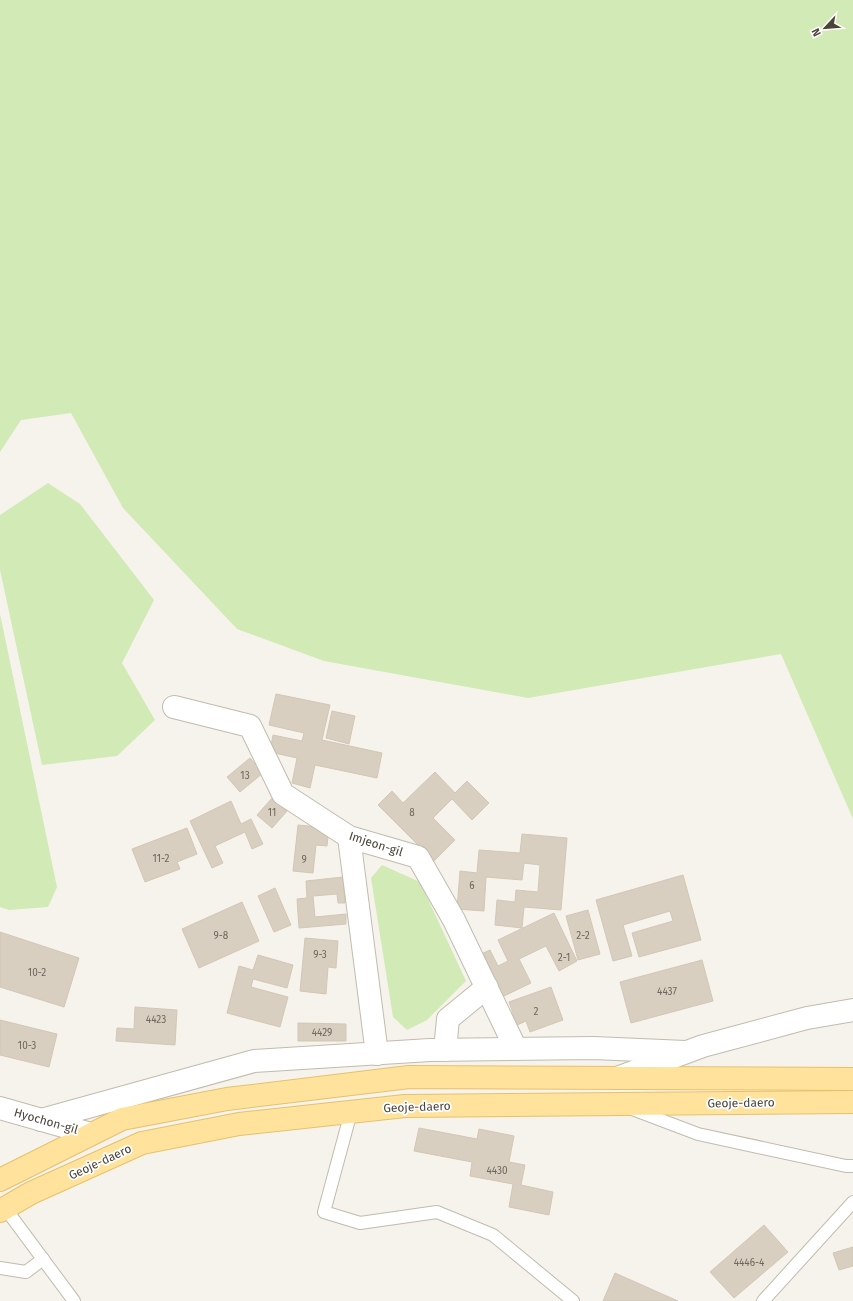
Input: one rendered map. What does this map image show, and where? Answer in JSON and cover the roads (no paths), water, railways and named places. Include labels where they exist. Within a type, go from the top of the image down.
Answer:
[{"type":"main road","name":"Geoje-daero","points":[[0,1180],[122,1119],[227,1099],[409,1078],[612,1080],[853,1079]]},
{"type":"main road","name":"Geoje-daero","points":[[3,1209],[31,1193],[142,1143],[240,1124],[405,1106],[853,1102]]},
{"type":"street","name":"Imjeon-gil","points":[[174,707],[250,726],[283,794],[349,837],[418,857],[454,920],[516,1049]]},
{"type":"street","points":[[349,837],[377,1054]]},
{"type":"street","points":[[445,1050],[448,1019],[486,987]]},
{"type":"street","points":[[612,1080],[685,1052],[807,1018],[853,1010]]},
{"type":"street","points":[[41,1120],[254,1061],[445,1050],[594,1048],[685,1052]]},
{"type":"street","name":"Hyochon-gil","points":[[0,1108],[92,1134]]},
{"type":"lane","points":[[619,1105],[698,1134],[846,1166],[853,1166]]},
{"type":"lane","points":[[350,1112],[324,1212],[360,1223],[437,1212],[493,1235],[573,1301]]},
{"type":"lane","points":[[763,1301],[853,1202]]},
{"type":"lane","points":[[3,1209],[74,1301]]},
{"type":"lane","points":[[0,1268],[26,1272],[43,1259]]}]
